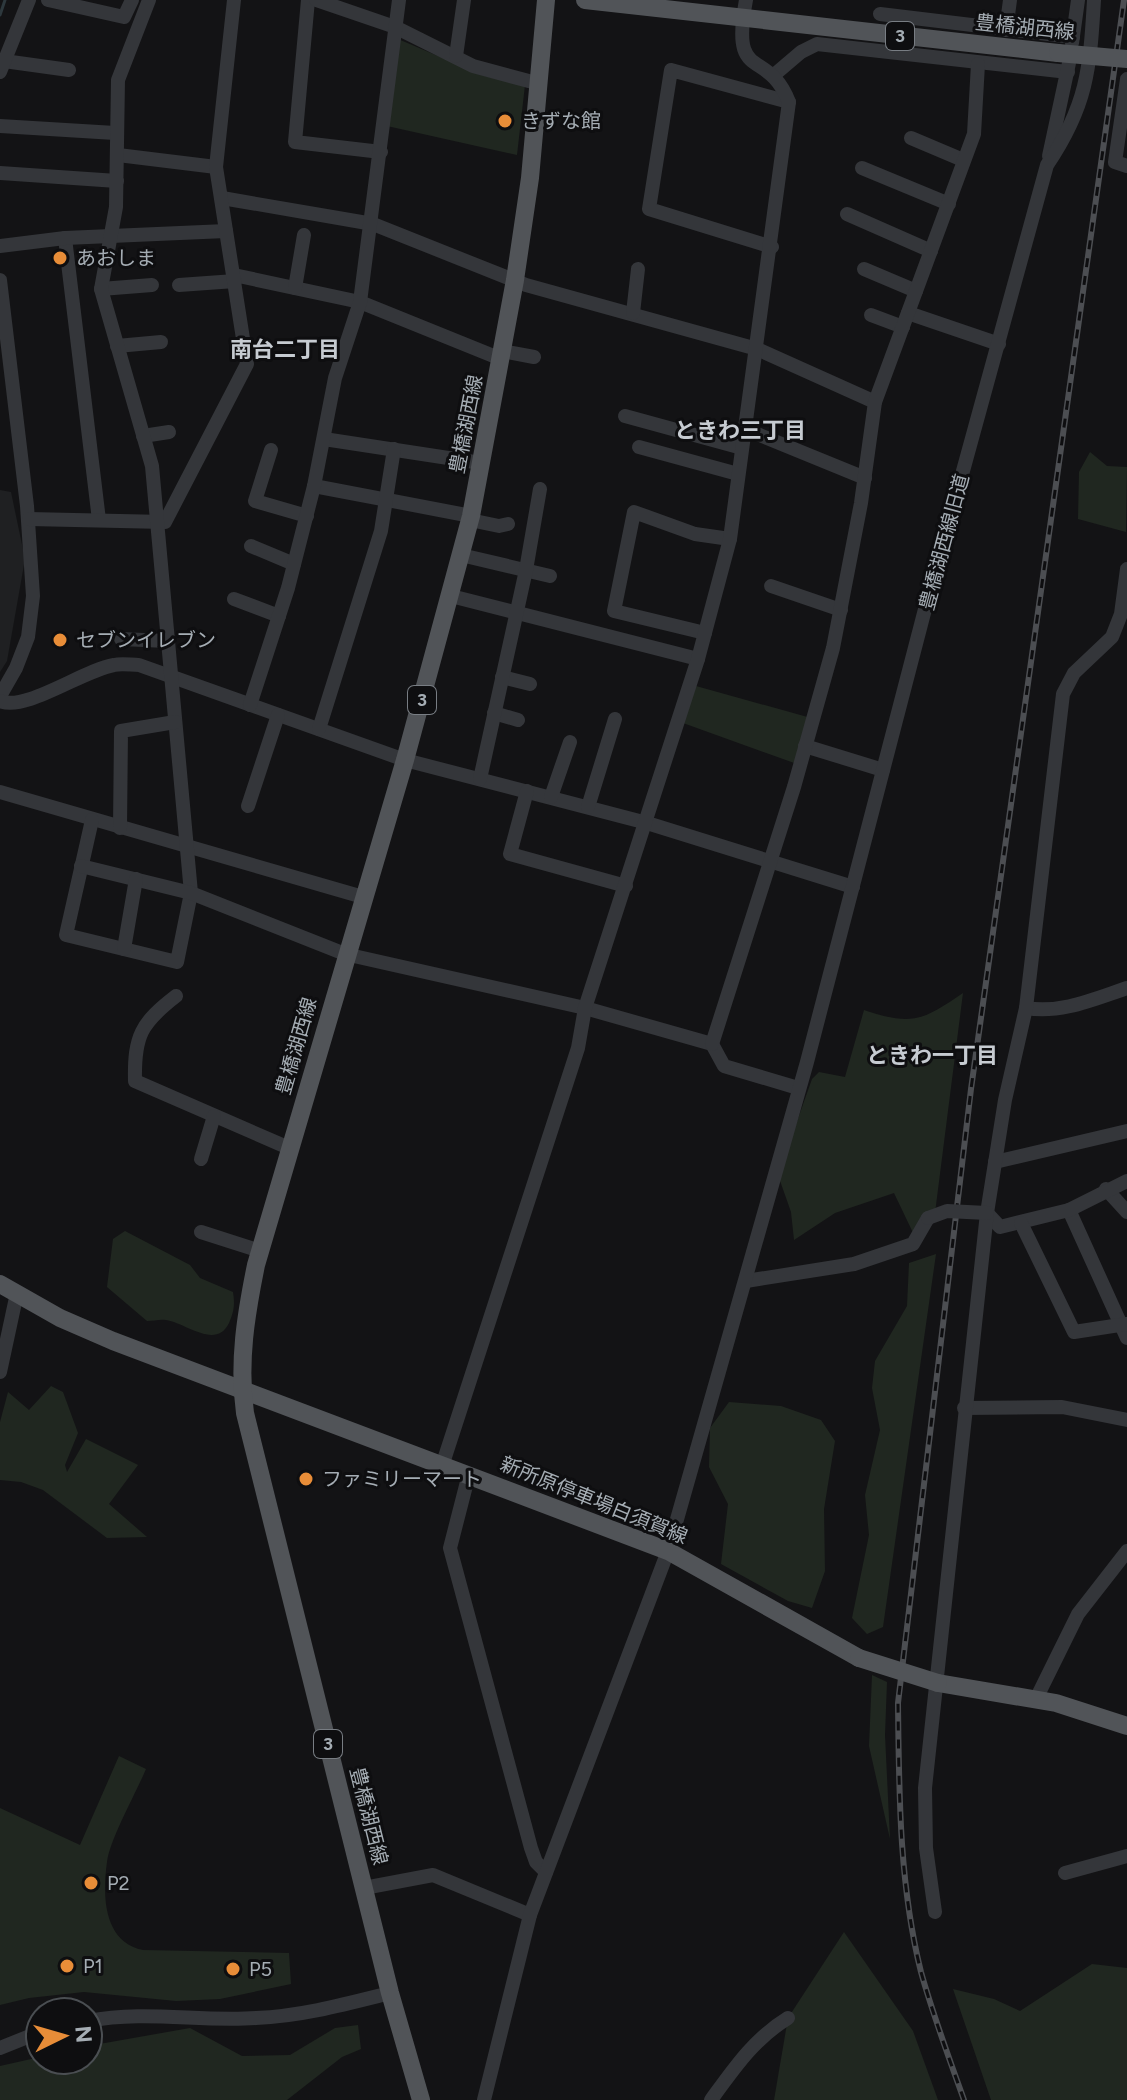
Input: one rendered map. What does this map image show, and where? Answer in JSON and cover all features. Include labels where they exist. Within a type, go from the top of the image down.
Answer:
[{"type":"main road","name":"豊橋湖西線","points":[[421,2100],[390,1993],[242,1387],[246,1314],[289,1148],[405,760],[471,518],[515,280],[540,84],[546,0]]},
{"type":"main road","name":"豊橋湖西線","points":[[585,0],[744,8],[1058,53],[1127,59]]},
{"type":"main road","name":"新所原停車場白須賀線","points":[[0,1284],[60,1318],[113,1341],[443,1463],[668,1551],[859,1658],[938,1683],[1036,1699],[1127,1726]]},
{"type":"street","points":[[29,0],[2,67],[69,70]]},
{"type":"street","points":[[48,0],[124,17],[132,0]]},
{"type":"street","points":[[92,820],[66,935],[177,962],[191,893],[152,466],[101,289],[117,181],[115,133],[118,80],[149,0]]},
{"type":"street","points":[[29,519],[165,522],[247,364],[216,167],[234,0]]},
{"type":"street","points":[[308,0],[295,142],[381,152]]},
{"type":"street","points":[[316,0],[395,27],[473,66],[540,84]]},
{"type":"street","points":[[250,705],[294,564],[314,486],[335,378],[360,302],[373,224],[399,0]]},
{"type":"street","points":[[456,56],[464,0]]},
{"type":"street","points":[[1006,30],[1010,0]]},
{"type":"street","points":[[1047,165],[1068,72],[1078,0]]},
{"type":"street","name":"豊橋湖西線旧道","points":[[484,2100],[530,1915],[668,1551],[746,1281],[1047,165],[1079,112],[1087,82],[1094,0]]},
{"type":"street","points":[[443,1463],[578,1048],[585,1008],[698,659],[730,539],[772,247],[789,102],[774,75],[751,63],[743,53],[744,8]]},
{"type":"street","points":[[880,11],[1073,37]]},
{"type":"street","points":[[774,75],[801,52],[817,44],[1068,72]]},
{"type":"street","points":[[712,1044],[805,746],[841,610],[875,402],[974,134],[978,64]]},
{"type":"street","points":[[772,247],[649,209],[671,70],[789,102]]},
{"type":"street","points":[[1127,79],[1115,162],[1127,166]]},
{"type":"street","points":[[0,126],[115,133]]},
{"type":"street","points":[[911,138],[963,160]]},
{"type":"street","points":[[118,155],[216,167]]},
{"type":"street","points":[[862,168],[949,204]]},
{"type":"street","points":[[0,173],[117,181]]},
{"type":"street","points":[[222,198],[373,224],[515,280],[757,349],[875,402]]},
{"type":"street","points":[[847,214],[931,251]]},
{"type":"street","points":[[0,246],[65,238],[226,231]]},
{"type":"street","points":[[295,288],[304,235]]},
{"type":"street","points":[[65,238],[99,520]]},
{"type":"street","points":[[633,313],[638,269]]},
{"type":"street","points":[[864,269],[916,291]]},
{"type":"street","points":[[179,285],[234,278],[295,288],[360,302],[502,355],[534,357]]},
{"type":"street","points":[[0,280],[29,519],[33,599],[28,637],[0,698],[22,703],[63,682],[114,664],[139,665],[405,760],[647,823],[853,887]]},
{"type":"street","points":[[101,289],[152,285]]},
{"type":"street","points":[[871,315],[905,320],[999,344]]},
{"type":"street","points":[[117,346],[161,342]]},
{"type":"street","points":[[625,416],[742,448]]},
{"type":"street","points":[[745,429],[865,478]]},
{"type":"street","points":[[143,436],[169,432]]},
{"type":"street","points":[[324,439],[481,463]]},
{"type":"street","points":[[639,447],[738,474]]},
{"type":"street","points":[[319,729],[381,531],[394,449]]},
{"type":"street","points":[[271,450],[255,501],[307,516]]},
{"type":"street","points":[[314,486],[499,526],[508,524]]},
{"type":"street","points":[[480,779],[526,570],[540,489]]},
{"type":"street","points":[[705,633],[614,611],[634,512],[695,534],[730,539]]},
{"type":"street","points":[[251,546],[294,564]]},
{"type":"street","points":[[461,555],[550,576]]},
{"type":"street","points":[[935,1912],[926,1848],[925,1788],[964,1408],[980,1308],[987,1213],[1026,1008],[1063,694],[1074,673],[1120,636],[1127,569]]},
{"type":"street","points":[[771,586],[841,610]]},
{"type":"street","points":[[451,596],[517,610],[698,659]]},
{"type":"street","points":[[234,599],[279,616]]},
{"type":"street","points":[[121,639],[167,641]]},
{"type":"street","points":[[502,677],[530,684]]},
{"type":"street","points":[[494,713],[518,720]]},
{"type":"street","points":[[248,806],[278,715]]},
{"type":"street","points":[[588,807],[615,719]]},
{"type":"street","points":[[120,828],[121,731],[175,722]]},
{"type":"street","points":[[551,797],[570,742]]},
{"type":"street","points":[[805,746],[883,770]]},
{"type":"street","points":[[527,791],[510,854],[626,886]]},
{"type":"street","points":[[0,792],[363,897]]},
{"type":"street","points":[[81,866],[191,893],[345,954],[585,1008],[712,1044],[724,1066],[798,1088]]},
{"type":"street","points":[[124,949],[136,879]]},
{"type":"street","points":[[1026,1008],[1041,1011],[1066,1008],[1127,988]]},
{"type":"street","points":[[176,996],[148,1018],[134,1052],[135,1081],[289,1148]]},
{"type":"street","points":[[201,1159],[214,1116]]},
{"type":"street","points":[[995,1162],[1127,1131]]},
{"type":"street","points":[[746,1281],[854,1264],[913,1244],[928,1218],[947,1211],[987,1213],[1000,1227],[1069,1210],[1127,1181]]},
{"type":"street","points":[[1106,1189],[1127,1212]]},
{"type":"street","points":[[1021,1223],[1074,1332],[1125,1329],[1069,1210]]},
{"type":"street","points":[[201,1232],[260,1251]]},
{"type":"street","points":[[0,1372],[17,1293]]},
{"type":"street","points":[[964,1408],[1062,1407],[1127,1420]]},
{"type":"street","points":[[469,1474],[450,1548],[531,1848],[536,1862],[546,1872]]},
{"type":"street","points":[[1036,1699],[1078,1614],[1127,1551]]},
{"type":"street","points":[[1065,1873],[1127,1856]]},
{"type":"street","points":[[364,1888],[433,1875],[530,1915]]},
{"type":"street","points":[[104,2019],[160,2014],[254,2019],[318,2011],[390,1993]]},
{"type":"street","points":[[711,2100],[747,2051],[764,2033],[788,2018]]},
{"type":"street","points":[[0,2048],[24,2038]]},
{"type":"shaded area","points":[[398,39],[485,76],[525,85],[517,155],[387,126]]},
{"type":"shaded area","points":[[1090,452],[1107,466],[1127,467],[1126,532],[1078,519],[1079,472]]},
{"type":"shaded area","points":[[0,490],[11,492],[25,559],[7,661],[0,672]]},
{"type":"shaded area","points":[[696,686],[811,718],[797,764],[683,723]]},
{"type":"shaded area","points":[[963,993],[935,1213],[916,1239],[894,1193],[835,1213],[794,1240],[791,1212],[778,1175],[812,1079],[819,1072],[845,1077],[864,1010],[894,1018],[916,1018],[937,1010]]},
{"type":"shaded area","points":[[125,1231],[190,1265],[200,1278],[233,1292],[233,1311],[223,1331],[209,1335],[166,1320],[147,1321],[107,1287],[113,1239]]},
{"type":"shaded area","points":[[936,1254],[883,1627],[867,1634],[852,1618],[869,1535],[865,1495],[880,1430],[872,1388],[875,1361],[907,1306],[909,1263]]},
{"type":"shaded area","points":[[51,1386],[63,1392],[78,1433],[65,1465],[67,1472],[86,1439],[138,1465],[109,1504],[147,1537],[107,1538],[43,1490],[21,1482],[0,1480],[0,1422],[8,1392],[29,1410]]},
{"type":"shaded area","points":[[729,1402],[781,1406],[821,1420],[835,1441],[824,1509],[825,1571],[812,1608],[788,1601],[721,1564],[728,1504],[709,1467],[710,1428]]},
{"type":"shaded area","points":[[872,1675],[887,1682],[885,1735],[890,1839],[869,1746]]},
{"type":"shaded area","points":[[119,1756],[146,1769],[109,1852],[105,1889],[108,1916],[113,1928],[120,1938],[143,1950],[289,1953],[291,1984],[220,1999],[176,2001],[84,1992],[24,1996],[24,1999],[0,2005],[0,1808],[80,1845]]},
{"type":"shaded area","points":[[844,1932],[913,2031],[938,2100],[774,2100],[788,2018]]},
{"type":"shaded area","points":[[1092,1964],[1127,1968],[1127,2100],[991,2100],[953,1989],[994,1999],[1020,2011]]},
{"type":"shaded area","points":[[358,2025],[361,2049],[342,2057],[287,2100],[0,2100],[0,2066],[24,2061],[24,2076],[104,2076],[104,2043],[190,2028],[242,2056],[290,2055],[335,2028]]},
{"type":"waterway","points":[[0,15],[5,0]]},
{"type":"railway","points":[[964,2100],[921,1972],[908,1905],[902,1838],[898,1703],[971,1089],[1124,0]]},
{"type":"place","name":"きずな館","points":[[505,121]]},
{"type":"place","name":"あおしま","points":[[60,258]]},
{"type":"place","name":"セブンイレブン","points":[[60,640]]},
{"type":"place","name":"ファミリーマート","points":[[306,1479]]},
{"type":"place","name":"P2","points":[[91,1883]]},
{"type":"place","name":"P1","points":[[67,1966]]},
{"type":"place","name":"P5","points":[[233,1969]]},
{"type":"district","name":"南台二丁目","points":[[285,349]]},
{"type":"district","name":"ときわ三丁目","points":[[740,430]]},
{"type":"district","name":"ときわ一丁目","points":[[932,1055]]}]
